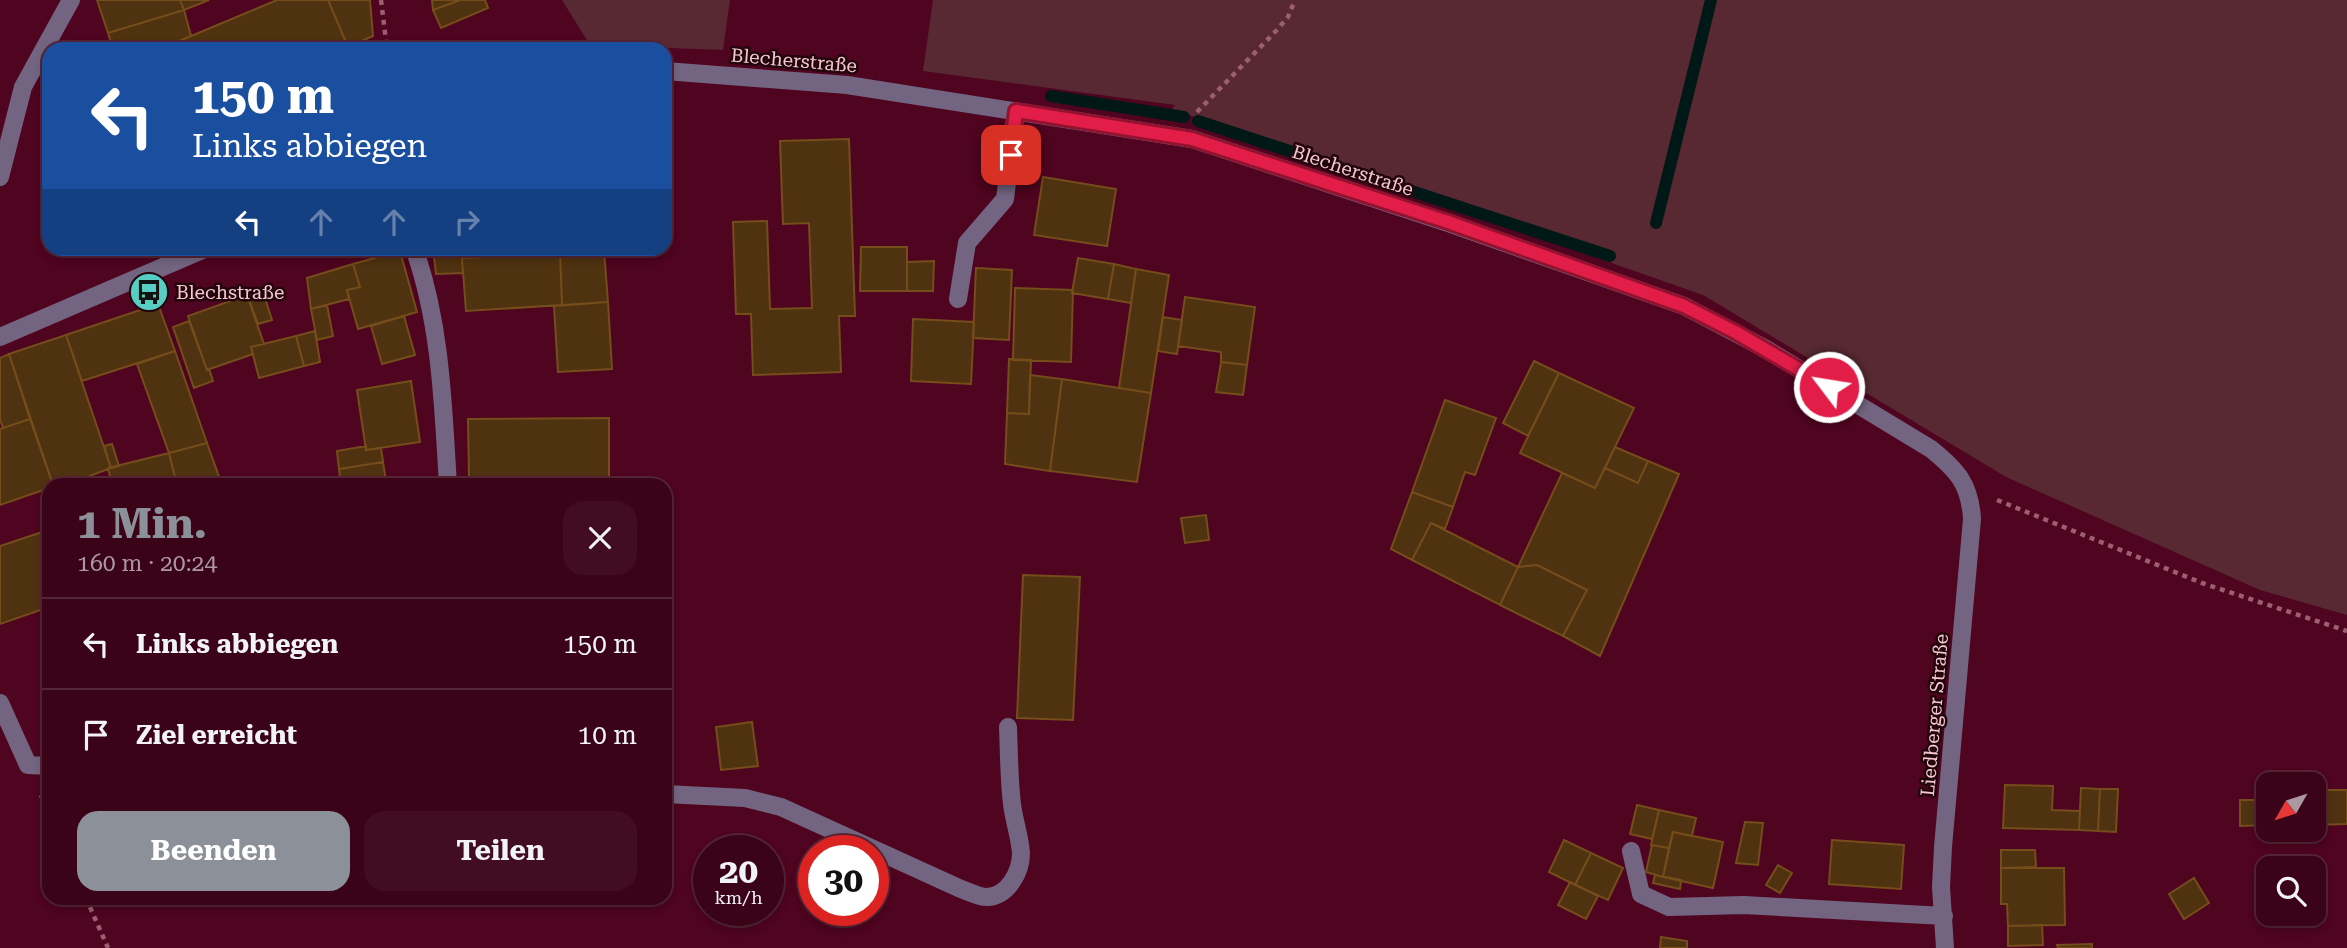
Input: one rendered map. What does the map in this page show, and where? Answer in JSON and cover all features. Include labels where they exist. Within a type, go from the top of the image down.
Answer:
[{"type":"street","points":[[48,42],[71,0]]},
{"type":"street","points":[[0,177],[23,87],[42,53]]},
{"type":"street","name":"Blecherstraße","points":[[672,72],[847,85],[1174,135],[1448,222],[1684,306],[1766,349],[1923,443],[1951,466],[1966,487]]},
{"type":"street","points":[[958,299],[967,243],[1005,199],[1016,111]]},
{"type":"street","points":[[0,337],[188,256]]},
{"type":"street","points":[[416,256],[438,351],[447,478]]},
{"type":"street","name":"Liedberger Straße","points":[[1945,948],[1941,887],[1943,847],[1972,519],[1966,487]]},
{"type":"street","points":[[0,703],[28,765],[42,766]]},
{"type":"street","points":[[672,794],[745,798],[781,807],[969,892],[990,897],[1007,888],[1016,876],[1021,860],[1012,805],[1008,727]]},
{"type":"street","points":[[1631,851],[1641,894],[1669,907],[1744,905],[1944,916]]},
{"type":"path","points":[[381,0],[386,42]]},
{"type":"path","points":[[1174,135],[1276,31],[1288,17],[1295,0]]},
{"type":"path","points":[[1966,487],[2202,583],[2347,631]]},
{"type":"path","points":[[89,905],[108,948]]},
{"type":"shaded area","points":[[562,0],[730,0],[723,50],[672,48],[672,42],[588,42]]},
{"type":"shaded area","points":[[933,0],[2347,0],[2347,615],[2260,590],[2006,477],[1703,295],[1172,109],[1175,105],[923,71]]},
{"type":"building","points":[[97,0],[180,0],[184,10],[108,33]]},
{"type":"building","points":[[180,0],[209,0],[184,10]]},
{"type":"building","points":[[277,0],[328,0],[346,42],[177,42]]},
{"type":"building","points":[[328,0],[370,0],[373,36],[359,42],[346,42]]},
{"type":"building","points":[[432,0],[460,0],[433,10]]},
{"type":"building","points":[[460,0],[485,0],[488,8],[441,28],[433,10]]},
{"type":"building","points":[[184,10],[191,36],[177,42],[111,42],[108,33]]},
{"type":"building","points":[[849,139],[855,316],[839,316],[841,372],[753,375],[751,314],[736,314],[733,222],[767,221],[770,309],[812,308],[809,223],[783,224],[780,141]]},
{"type":"building","points":[[1043,177],[1116,189],[1107,246],[1034,235]]},
{"type":"building","points":[[861,247],[907,247],[907,291],[860,291]]},
{"type":"building","points":[[382,256],[401,256],[417,312],[358,329],[347,290],[360,287],[353,264]]},
{"type":"building","points":[[434,256],[485,256],[462,258],[463,273],[436,274]]},
{"type":"building","points":[[560,256],[604,256],[608,302],[562,305]]},
{"type":"building","points":[[560,256],[562,305],[466,311],[462,258]]},
{"type":"building","points":[[1078,258],[1114,264],[1108,299],[1072,293]]},
{"type":"building","points":[[934,261],[933,291],[907,291],[907,262]]},
{"type":"building","points":[[353,264],[360,287],[347,290],[349,299],[311,309],[307,278]]},
{"type":"building","points":[[1114,264],[1136,269],[1131,303],[1108,299]]},
{"type":"building","points":[[976,268],[1012,270],[1009,340],[973,338]]},
{"type":"building","points":[[1136,269],[1169,275],[1151,393],[1119,388]]},
{"type":"building","points":[[1015,288],[1073,290],[1071,362],[1013,360]]},
{"type":"building","points":[[263,292],[272,320],[258,324],[248,297]]},
{"type":"building","points":[[247,295],[264,344],[251,347],[253,354],[207,370],[188,316]]},
{"type":"building","points":[[1185,297],[1255,307],[1247,365],[1221,362],[1221,352],[1178,346]]},
{"type":"building","points":[[608,302],[612,369],[558,372],[554,306]]},
{"type":"building","points":[[158,304],[175,351],[82,381],[66,335]]},
{"type":"building","points":[[327,305],[333,336],[317,340],[311,309]]},
{"type":"building","points":[[404,316],[415,355],[382,364],[371,326]]},
{"type":"building","points":[[1163,317],[1182,320],[1177,354],[1158,351]]},
{"type":"building","points":[[913,319],[974,322],[971,384],[911,381]]},
{"type":"building","points":[[189,321],[213,381],[194,388],[173,327]]},
{"type":"building","points":[[315,331],[320,362],[304,366],[296,336]]},
{"type":"building","points":[[66,335],[111,468],[85,478],[51,478],[9,354]]},
{"type":"building","points":[[296,336],[304,366],[259,378],[251,347]]},
{"type":"building","points":[[175,351],[207,443],[169,453],[137,364]]},
{"type":"building","points":[[9,354],[30,419],[3,428],[0,419],[0,358]]},
{"type":"building","points":[[1009,359],[1031,360],[1029,414],[1007,413]]},
{"type":"building","points":[[1534,361],[1559,373],[1528,436],[1503,423]]},
{"type":"building","points":[[1221,362],[1247,365],[1243,395],[1216,392]]},
{"type":"building","points":[[1559,373],[1634,408],[1595,488],[1520,453]]},
{"type":"building","points":[[1030,375],[1062,379],[1050,471],[1005,464],[1007,413],[1029,414]]},
{"type":"building","points":[[1062,379],[1151,393],[1137,482],[1050,471]]},
{"type":"building","points":[[411,381],[420,442],[366,450],[357,390]]},
{"type":"building","points":[[1445,400],[1496,418],[1475,475],[1465,472],[1453,507],[1412,492]]},
{"type":"building","points":[[609,418],[609,477],[469,478],[468,419]]},
{"type":"building","points":[[30,419],[51,478],[42,478],[42,490],[0,505],[0,429]]},
{"type":"building","points":[[207,443],[220,478],[175,478],[169,453]]},
{"type":"building","points":[[112,444],[119,466],[111,468],[104,446]]},
{"type":"building","points":[[366,446],[366,450],[381,448],[383,462],[339,469],[337,451]]},
{"type":"building","points":[[1615,447],[1648,461],[1638,483],[1605,468]]},
{"type":"building","points":[[169,453],[175,478],[110,478],[108,468]]},
{"type":"building","points":[[1648,461],[1679,474],[1600,656],[1563,636],[1587,590],[1537,565],[1518,567],[1562,473],[1595,488],[1605,468],[1638,483]]},
{"type":"building","points":[[383,462],[386,478],[340,478],[339,469]]},
{"type":"building","points":[[1412,492],[1453,507],[1445,529],[1431,523],[1412,560],[1391,549]]},
{"type":"building","points":[[1206,515],[1209,540],[1185,543],[1181,518]]},
{"type":"building","points":[[1431,523],[1518,567],[1500,605],[1412,560]]},
{"type":"building","points":[[42,532],[42,609],[0,624],[0,546]]},
{"type":"building","points":[[1537,565],[1587,590],[1563,636],[1500,605],[1518,567]]},
{"type":"building","points":[[1023,575],[1080,577],[1073,720],[1017,718]]},
{"type":"building","points":[[752,722],[758,766],[721,770],[716,727]]},
{"type":"building","points":[[2005,785],[2053,786],[2052,810],[2080,811],[2079,830],[2003,828]]},
{"type":"building","points":[[2081,788],[2100,789],[2098,831],[2079,830]]},
{"type":"building","points":[[2100,789],[2118,789],[2116,832],[2098,831]]},
{"type":"building","points":[[2326,790],[2347,790],[2347,824],[2326,825]]},
{"type":"building","points":[[2240,800],[2256,800],[2256,825],[2240,826]]},
{"type":"building","points":[[1637,805],[1659,810],[1652,839],[1630,834]]},
{"type":"building","points":[[1659,810],[1696,818],[1692,836],[1673,832],[1669,848],[1651,845]]},
{"type":"building","points":[[1745,822],[1763,823],[1758,865],[1736,863]]},
{"type":"building","points":[[1673,832],[1723,842],[1713,888],[1663,877]]},
{"type":"building","points":[[1564,840],[1591,853],[1575,885],[1549,872]]},
{"type":"building","points":[[1832,840],[1904,845],[1901,889],[1829,884]]},
{"type":"building","points":[[1652,845],[1669,848],[1663,877],[1646,872]]},
{"type":"building","points":[[2001,850],[2035,850],[2036,867],[2001,868]]},
{"type":"building","points":[[1591,853],[1623,868],[1608,900],[1575,885]]},
{"type":"building","points":[[1778,865],[1792,873],[1780,893],[1766,885]]},
{"type":"building","points":[[2001,868],[2064,868],[2065,925],[2008,926],[2007,904],[2001,904]]},
{"type":"building","points":[[1655,875],[1681,880],[1680,889],[1653,883]]},
{"type":"building","points":[[2194,878],[2209,903],[2184,919],[2169,894]]},
{"type":"building","points":[[1570,882],[1598,896],[1586,919],[1558,905]]},
{"type":"building","points":[[2042,925],[2043,945],[2008,946],[2008,926]]},
{"type":"building","points":[[1661,937],[1687,941],[1687,948],[1660,948]]},
{"type":"building","points":[[2092,944],[2092,948],[2058,948],[2057,945]]},
{"type":"waterway","points":[[1656,223],[1711,0]]},
{"type":"waterway","points":[[1051,96],[1184,117]]},
{"type":"waterway","points":[[1198,121],[1610,256]]},
{"type":"place","name":"Blechstraße","points":[[149,292]]},
{"type":"route","points":[[1011,155],[1016,111],[1192,139],[1448,222],[1684,306],[1766,349],[1829,387]]}]
